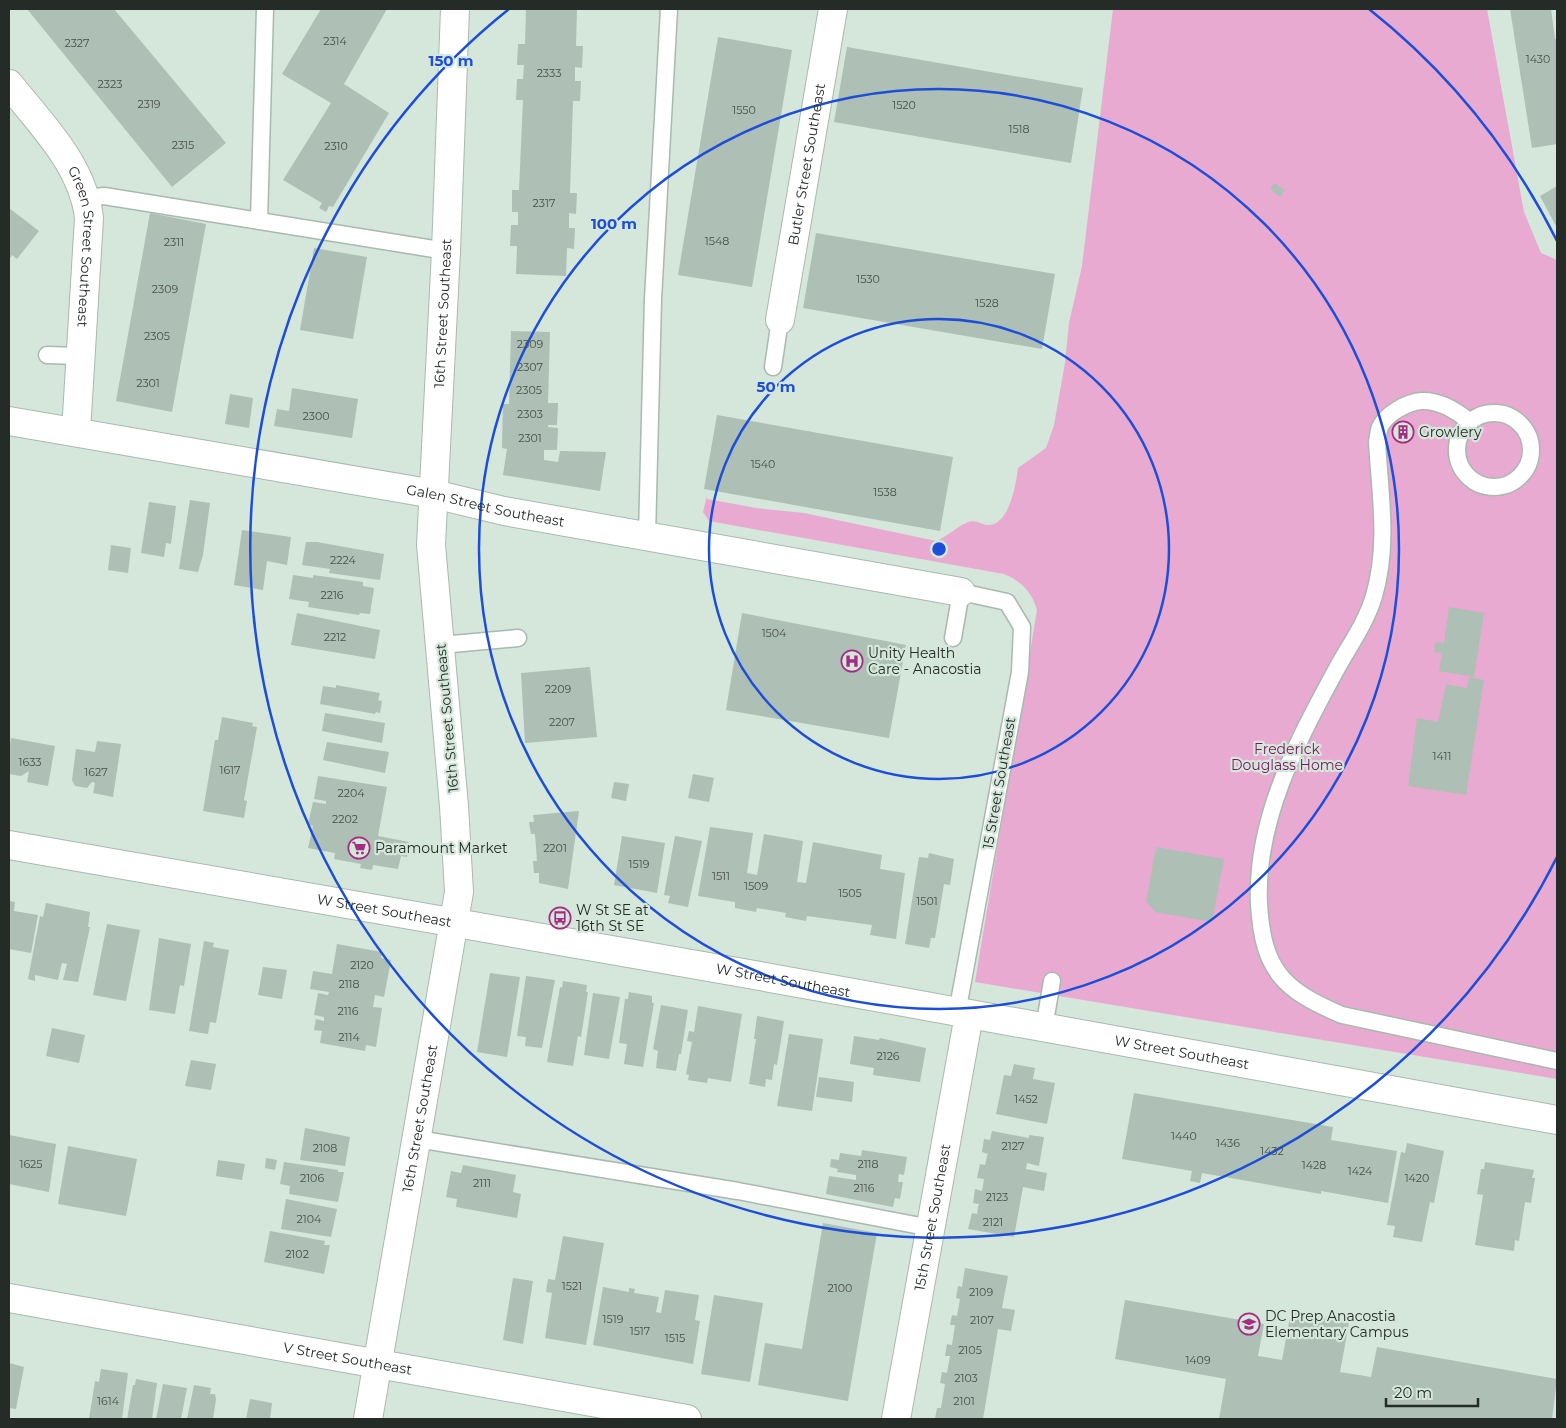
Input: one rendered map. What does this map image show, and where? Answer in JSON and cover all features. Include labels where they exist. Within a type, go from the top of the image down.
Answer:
[{"type":"street","name":"16th Street Southeast","points":[[368,1419],[455,923],[459,872],[431,545],[456,9]]},
{"type":"street","name":"Butler Street Southeast","points":[[780,320],[833,9]]},
{"type":"street","name":"Green Street Southeast","points":[[11,93],[71,165],[87,198],[89,218],[76,432]]},
{"type":"street","name":"Galen Street Southeast","points":[[9,421],[434,494],[504,511],[961,592]]},
{"type":"street","name":"W Street Southeast","points":[[9,844],[743,973],[1557,1120]]},
{"type":"street","name":"15th Street Southeast","points":[[896,1419],[931,1228],[963,1014]]},
{"type":"street","name":"V Street Southeast","points":[[9,1298],[377,1366],[687,1419]]},
{"type":"lane","points":[[259,221],[265,9]]},
{"type":"lane","points":[[647,536],[653,300],[669,9]]},
{"type":"lane","points":[[87,198],[104,196],[446,252]]},
{"type":"lane","points":[[773,367],[780,320]]},
{"type":"lane","points":[[46,355],[80,356]]},
{"type":"lane","points":[[1470,422],[1458,413],[1440,404],[1420,401],[1400,408],[1386,418],[1379,428],[1377,442],[1383,535],[1374,596],[1360,629],[1315,710],[1271,809],[1259,869],[1260,924],[1264,945],[1284,983],[1309,1001],[1342,1015],[1557,1061]]},
{"type":"lane","points":[[1485,414],[1498,414],[1520,424],[1528,435],[1530,458],[1528,466],[1516,480],[1498,487],[1482,486],[1469,478],[1460,467],[1457,453],[1458,441],[1470,422],[1485,414]]},
{"type":"lane","points":[[953,638],[961,592]]},
{"type":"lane","name":"15 Street Southeast","points":[[961,592],[1007,602],[1022,627],[1020,672],[963,1014]]},
{"type":"lane","points":[[441,645],[518,638]]},
{"type":"lane","points":[[1044,1028],[1052,981]]},
{"type":"lane","points":[[416,1140],[738,1191],[931,1228]]},
{"type":"green space","name":"Frederick Douglass Home","points":[[1113,9],[1487,9],[1524,212],[1541,253],[1557,260],[1557,1079],[975,982],[1037,610],[1032,598],[1021,584],[1004,574],[709,521],[703,512],[707,496],[707,499],[756,508],[804,513],[936,541],[969,522],[975,521],[989,525],[996,523],[1002,518],[1011,502],[1018,468],[1046,448],[1054,425],[1065,363],[1069,323],[1082,266]]},
{"type":"building","points":[[27,9],[114,9],[226,143],[172,187]]},
{"type":"building","points":[[321,9],[387,9],[344,84],[389,113],[333,207],[329,206],[326,212],[319,208],[322,203],[283,180],[331,103],[282,74]]},
{"type":"building","points":[[526,9],[577,9],[576,46],[583,46],[582,68],[575,67],[575,81],[581,81],[580,101],[573,101],[570,193],[577,193],[576,214],[569,213],[569,228],[575,228],[574,249],[567,248],[566,276],[516,274],[517,246],[510,246],[511,225],[518,225],[518,212],[512,212],[512,190],[519,190],[523,100],[516,100],[517,79],[523,79],[524,65],[517,65],[518,44],[525,44]]},
{"type":"building","points":[[1510,9],[1551,9],[1555,39],[1557,39],[1557,144],[1532,148]]},
{"type":"building","points":[[718,37],[792,50],[752,287],[678,275]]},
{"type":"building","points":[[847,47],[1083,88],[1071,163],[834,122]]},
{"type":"building","points":[[1274,183],[1285,190],[1280,197],[1270,189]]},
{"type":"building","points":[[1557,186],[1557,228],[1540,196]]},
{"type":"building","points":[[9,208],[39,231],[17,259],[12,255],[9,260]]},
{"type":"building","points":[[150,213],[206,224],[172,412],[116,401]]},
{"type":"building","points":[[816,233],[1055,274],[1042,349],[803,308]]},
{"type":"building","points":[[314,248],[367,257],[353,339],[300,330]]},
{"type":"building","points":[[511,331],[550,332],[548,403],[558,403],[557,425],[548,425],[548,427],[558,428],[557,450],[544,450],[544,460],[558,462],[560,451],[606,452],[600,491],[503,475],[507,449],[502,448],[503,404],[509,404]]},
{"type":"building","points":[[292,388],[358,399],[352,438],[274,426],[277,409],[289,411]]},
{"type":"building","points":[[230,394],[253,398],[249,428],[225,424]]},
{"type":"building","points":[[717,415],[953,457],[940,531],[704,489]]},
{"type":"building","name":"Growlery","points":[[1409,423],[1414,434],[1397,440],[1393,429]]},
{"type":"building","points":[[190,500],[210,503],[203,555],[198,572],[179,569]]},
{"type":"building","points":[[149,502],[176,506],[171,544],[166,543],[164,557],[141,553]]},
{"type":"building","points":[[242,530],[291,537],[287,565],[267,561],[263,590],[234,585]]},
{"type":"building","points":[[306,542],[317,542],[384,554],[380,580],[329,573],[330,569],[302,565]]},
{"type":"building","points":[[111,545],[131,548],[128,573],[108,570]]},
{"type":"building","points":[[293,575],[313,578],[313,575],[363,582],[363,586],[374,588],[370,614],[360,613],[359,615],[308,607],[309,602],[289,599]]},
{"type":"building","points":[[1449,607],[1484,613],[1474,677],[1439,671],[1442,653],[1434,652],[1435,645],[1436,642],[1444,643]]},
{"type":"building","points":[[297,613],[380,630],[375,659],[291,645]]},
{"type":"building","points":[[742,613],[906,645],[889,738],[726,710]]},
{"type":"building","points":[[590,667],[597,737],[525,743],[521,673]]},
{"type":"building","points":[[1469,677],[1484,680],[1466,795],[1408,786],[1417,718],[1438,722],[1446,684],[1467,688]]},
{"type":"building","points":[[336,685],[380,693],[378,700],[382,701],[380,713],[376,712],[375,714],[320,704],[323,686],[336,688]]},
{"type":"building","points":[[325,713],[385,723],[382,743],[322,731]]},
{"type":"building","points":[[222,717],[253,723],[252,726],[257,727],[244,800],[247,801],[244,818],[203,811],[215,740],[218,740]]},
{"type":"building","points":[[11,738],[55,746],[48,786],[27,782],[29,771],[21,776],[9,774]]},
{"type":"building","points":[[97,741],[121,744],[113,797],[93,793],[95,783],[92,782],[87,788],[75,786],[72,780],[76,749],[95,752]]},
{"type":"building","points":[[327,742],[389,752],[385,773],[323,760]]},
{"type":"building","points":[[693,774],[714,778],[709,802],[688,798]]},
{"type":"building","points":[[318,776],[387,787],[378,836],[409,842],[407,857],[401,856],[398,869],[373,865],[372,870],[360,868],[361,864],[334,859],[335,853],[308,848],[313,826],[308,824],[313,802],[326,804],[326,801],[314,799]]},
{"type":"building","points":[[614,782],[629,784],[626,801],[611,798]]},
{"type":"building","points":[[579,811],[568,889],[539,883],[539,873],[534,873],[533,861],[537,861],[535,834],[531,834],[529,822],[534,822],[533,815]]},
{"type":"building","points":[[710,827],[753,833],[747,873],[757,875],[764,834],[803,841],[797,882],[806,883],[813,842],[882,855],[880,869],[905,873],[896,939],[870,935],[872,925],[807,916],[806,921],[785,917],[786,913],[757,908],[756,912],[735,908],[735,902],[698,896]]},
{"type":"building","points":[[622,836],[665,843],[657,893],[614,885]]},
{"type":"building","points":[[675,836],[702,841],[688,907],[668,903],[670,896],[664,895]]},
{"type":"building","points":[[1156,847],[1224,859],[1212,922],[1155,912],[1146,901]]},
{"type":"building","points":[[929,853],[954,859],[950,885],[944,884],[935,938],[931,938],[929,948],[905,944],[919,857],[928,858]]},
{"type":"building","points":[[9,901],[15,902],[14,911],[38,915],[31,953],[9,949]]},
{"type":"building","points":[[46,903],[90,912],[88,927],[90,927],[78,982],[63,980],[67,964],[62,963],[58,980],[35,975],[35,981],[28,979],[40,916],[43,917]]},
{"type":"building","points":[[107,924],[140,930],[126,1001],[93,995]]},
{"type":"building","points":[[159,938],[191,944],[184,986],[180,985],[175,1014],[149,1010]]},
{"type":"building","points":[[204,941],[214,943],[213,947],[229,950],[216,1023],[210,1022],[208,1034],[189,1031]]},
{"type":"building","points":[[337,944],[382,952],[381,958],[391,960],[384,997],[375,995],[373,1007],[382,1008],[376,1047],[366,1045],[365,1051],[320,1043],[322,1031],[314,1030],[316,1019],[324,1021],[324,1017],[314,1015],[318,993],[328,995],[329,992],[310,989],[313,971],[332,974]]},
{"type":"building","points":[[263,967],[287,970],[282,999],[258,995]]},
{"type":"building","points":[[490,973],[520,977],[507,1057],[477,1052]]},
{"type":"building","points":[[526,976],[555,980],[542,1048],[525,1046],[526,1037],[517,1036]]},
{"type":"building","points":[[563,981],[587,985],[586,992],[588,992],[581,1037],[578,1036],[573,1066],[547,1062],[560,987],[562,988]]},
{"type":"building","points":[[629,992],[652,996],[652,1003],[654,1003],[643,1067],[624,1064],[627,1044],[619,1043],[625,999],[628,999]]},
{"type":"building","points":[[593,993],[620,997],[609,1059],[584,1055]]},
{"type":"building","points":[[661,1005],[688,1010],[681,1054],[679,1054],[676,1071],[656,1068],[658,1051],[653,1049]]},
{"type":"building","points":[[698,1006],[742,1014],[731,1082],[708,1078],[707,1083],[688,1080],[689,1075],[686,1074],[692,1042],[687,1041],[689,1031],[694,1032]]},
{"type":"building","points":[[757,1016],[784,1021],[777,1065],[774,1064],[772,1080],[766,1079],[765,1087],[749,1084],[756,1039],[754,1039]]},
{"type":"building","points":[[52,1028],[85,1035],[79,1063],[46,1056]]},
{"type":"building","points":[[789,1034],[823,1039],[812,1111],[777,1106]]},
{"type":"building","points":[[854,1036],[879,1040],[880,1038],[926,1048],[920,1082],[873,1075],[874,1068],[850,1064]]},
{"type":"building","points":[[191,1060],[216,1064],[211,1090],[185,1086]]},
{"type":"building","points":[[1014,1064],[1035,1068],[1033,1079],[1055,1083],[1047,1124],[996,1114],[1004,1075],[1011,1076]]},
{"type":"building","points":[[819,1077],[854,1082],[852,1102],[816,1097]]},
{"type":"building","points":[[1134,1093],[1333,1127],[1331,1140],[1397,1151],[1388,1203],[1321,1191],[1321,1194],[1202,1173],[1200,1183],[1190,1181],[1192,1171],[1122,1159]]},
{"type":"building","points":[[305,1128],[350,1137],[345,1166],[300,1160]]},
{"type":"building","points":[[992,1131],[1029,1138],[1029,1135],[1044,1137],[1039,1166],[1027,1163],[1026,1169],[1047,1173],[1044,1191],[1023,1187],[1014,1237],[968,1229],[972,1213],[977,1214],[979,1204],[973,1203],[975,1189],[982,1191],[984,1179],[977,1178],[980,1164],[985,1165],[988,1154],[982,1152],[984,1139],[990,1140]]},
{"type":"building","points":[[9,1135],[56,1144],[49,1192],[9,1184]]},
{"type":"building","points":[[1407,1143],[1444,1151],[1434,1203],[1430,1202],[1422,1242],[1393,1237],[1395,1226],[1387,1225],[1401,1152],[1405,1153]]},
{"type":"building","points":[[68,1146],[137,1159],[126,1216],[58,1204]]},
{"type":"building","points":[[862,1150],[907,1157],[904,1175],[899,1174],[898,1182],[903,1182],[900,1199],[895,1198],[893,1207],[826,1194],[829,1176],[856,1180],[856,1175],[837,1172],[838,1169],[830,1167],[831,1159],[839,1160],[840,1153],[861,1156]]},
{"type":"building","points":[[266,1158],[277,1160],[275,1170],[265,1168]]},
{"type":"building","points":[[218,1160],[245,1164],[242,1180],[216,1176]]},
{"type":"building","points":[[284,1162],[344,1172],[338,1202],[289,1194],[290,1186],[280,1184]]},
{"type":"building","points":[[1485,1162],[1534,1170],[1532,1178],[1535,1178],[1531,1203],[1525,1202],[1519,1241],[1515,1240],[1514,1251],[1475,1245],[1483,1195],[1477,1194],[1481,1169],[1484,1169]]},
{"type":"building","points":[[463,1165],[516,1175],[513,1192],[521,1194],[517,1218],[456,1207],[457,1199],[446,1197],[451,1171],[461,1173]]},
{"type":"building","points":[[286,1199],[337,1209],[331,1237],[281,1229]]},
{"type":"building","points":[[823,1223],[877,1233],[848,1401],[758,1385],[765,1343],[802,1349]]},
{"type":"building","points":[[270,1231],[325,1241],[324,1245],[330,1245],[324,1274],[264,1262]]},
{"type":"building","points":[[563,1236],[604,1243],[586,1345],[545,1338],[552,1293],[546,1292],[548,1279],[555,1280]]},
{"type":"building","points":[[965,1268],[1008,1276],[1002,1308],[1015,1310],[1011,1331],[998,1329],[983,1419],[935,1419],[937,1408],[941,1408],[945,1384],[940,1383],[942,1372],[947,1373],[950,1356],[945,1356],[947,1344],[952,1345],[955,1325],[950,1325],[952,1315],[957,1316],[960,1299],[956,1298],[958,1286],[962,1287]]},
{"type":"building","points":[[513,1278],[533,1281],[523,1344],[503,1340]]},
{"type":"building","points":[[603,1287],[629,1292],[629,1288],[635,1289],[634,1293],[659,1297],[656,1312],[661,1313],[665,1290],[699,1295],[695,1320],[700,1321],[693,1364],[593,1345]]},
{"type":"building","points":[[714,1295],[763,1303],[750,1382],[701,1374]]},
{"type":"building","name":"DC Prep Anacostia Elementary Campus","points":[[1125,1300],[1264,1324],[1258,1356],[1282,1360],[1291,1312],[1349,1323],[1340,1372],[1371,1377],[1377,1347],[1557,1379],[1552,1419],[1219,1419],[1226,1379],[1115,1359]]},
{"type":"building","points":[[9,1363],[24,1367],[16,1409],[9,1408]]},
{"type":"building","points":[[101,1369],[128,1373],[122,1419],[89,1419],[95,1381],[99,1382]]},
{"type":"building","points":[[136,1379],[157,1383],[152,1419],[127,1419],[133,1385],[135,1385]]},
{"type":"building","points":[[163,1384],[187,1388],[181,1419],[156,1419]]},
{"type":"building","points":[[194,1385],[211,1388],[210,1394],[215,1394],[213,1419],[187,1419]]},
{"type":"building","points":[[250,1399],[272,1403],[270,1419],[246,1419]]},
{"type":"place","name":"Growlery","points":[[1403,432]]},
{"type":"place","name":"Unity Health Care - Anacostia","points":[[852,661]]},
{"type":"place","name":"Paramount Market","points":[[359,848]]},
{"type":"place","name":"W St SE at 16th St SE","points":[[560,918]]},
{"type":"place","name":"DC Prep Anacostia Elementary Campus","points":[[1249,1324]]}]
